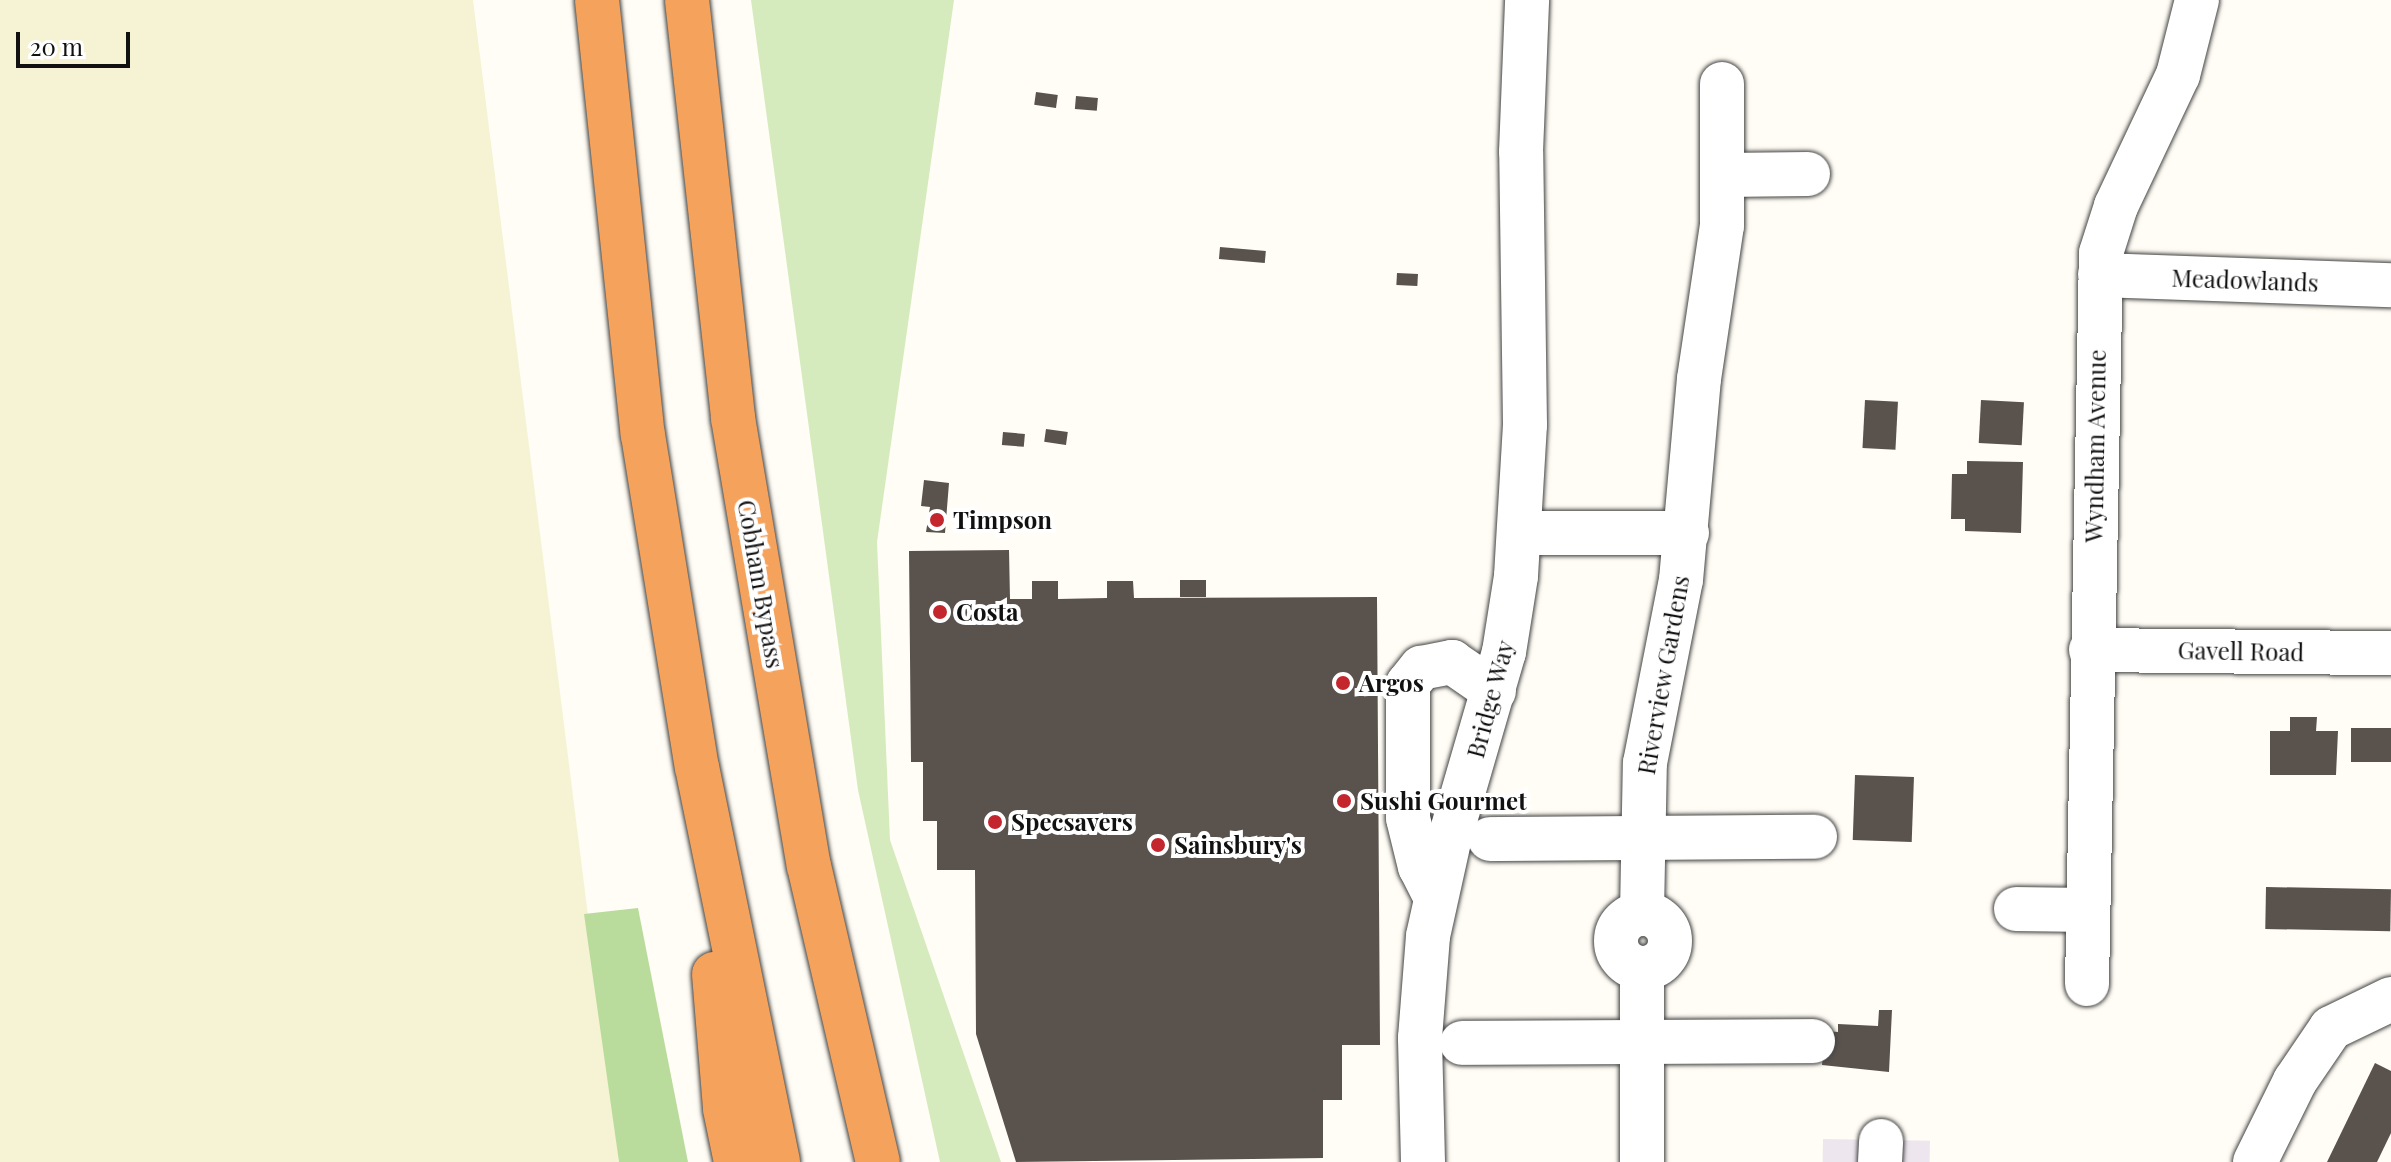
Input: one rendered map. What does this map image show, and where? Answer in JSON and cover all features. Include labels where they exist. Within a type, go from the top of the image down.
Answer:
[{"type":"highway","points":[[597,0],[643,435],[697,767],[778,1162]]},
{"type":"highway","name":"Cobham Bypass","points":[[687,0],[733,418],[809,866],[878,1162]]},
{"type":"highway","points":[[697,767],[725,1109],[736,1162]]},
{"type":"street","name":"Bridge Way","points":[[1423,1162],[1420,1038],[1435,896],[1494,691],[1512,612],[1519,533],[1525,374],[1521,152],[1527,0]]},
{"type":"street","name":"Wyndham Avenue","points":[[2087,984],[2100,275],[2106,232],[2165,110],[2197,0]]},
{"type":"street","name":"Riverview Gardens","points":[[1642,1162],[1642,969],[1625,962],[1615,937],[1624,921],[1642,913],[1645,763],[1687,533],[1699,379],[1722,226],[1722,84]]},
{"type":"street","points":[[1724,175],[1808,174]]},
{"type":"street","name":"Meadowlands","points":[[2100,275],[2391,285]]},
{"type":"street","points":[[1519,533],[1687,533]]},
{"type":"street","name":"Gavell Road","points":[[2091,650],[2391,653]]},
{"type":"street","points":[[1435,896],[1420,867],[1408,818],[1408,684],[1421,668],[1452,662],[1494,691]]},
{"type":"street","points":[[1490,839],[1642,834],[1815,837]]},
{"type":"street","points":[[2016,909],[2088,910]]},
{"type":"street","points":[[2255,1162],[2295,1081],[2331,1028],[2391,999]]},
{"type":"street","points":[[1462,1043],[1813,1041]]},
{"type":"shaded area","points":[[0,0],[473,0],[619,1162],[0,1162]]},
{"type":"shaded area","points":[[1823,1139],[1930,1141],[1930,1162],[1823,1162]]},
{"type":"green space","points":[[751,0],[954,0],[877,542],[890,840],[1001,1162],[940,1162],[858,790]]},
{"type":"green space","points":[[638,908],[688,1162],[619,1162],[584,914]]},
{"type":"building","points":[[1036,92],[1058,95],[1056,108],[1034,105]]},
{"type":"building","points":[[1076,96],[1098,98],[1097,111],[1075,109]]},
{"type":"building","points":[[1220,247],[1266,251],[1265,263],[1219,259]]},
{"type":"building","points":[[1397,273],[1418,274],[1417,286],[1396,285]]},
{"type":"building","points":[[1865,400],[1898,402],[1895,450],[1862,448]]},
{"type":"building","points":[[1981,400],[2024,402],[2022,445],[1979,443]]},
{"type":"building","points":[[1046,429],[1068,432],[1066,445],[1044,442]]},
{"type":"building","points":[[1003,432],[1025,434],[1024,447],[1002,445]]},
{"type":"building","points":[[1967,461],[2023,462],[2021,533],[1965,531],[1965,519],[1951,519],[1952,474],[1967,474]]},
{"type":"building","points":[[924,480],[949,483],[945,533],[926,532],[930,507],[921,506]]},
{"type":"building","name":"Sainsbury's","points":[[1009,550],[1010,599],[1032,599],[1032,581],[1058,581],[1058,599],[1107,598],[1107,581],[1133,581],[1134,598],[1377,597],[1380,1045],[1342,1045],[1342,1100],[1323,1100],[1323,1158],[1016,1162],[976,1034],[975,870],[937,870],[937,821],[923,821],[923,762],[911,762],[909,551]]},
{"type":"building","points":[[1180,580],[1206,580],[1206,597],[1180,597]]},
{"type":"building","points":[[2290,717],[2317,717],[2316,731],[2338,731],[2336,775],[2270,775],[2270,731],[2290,731]]},
{"type":"building","points":[[2351,728],[2391,728],[2391,762],[2351,762]]},
{"type":"building","points":[[1855,775],[1914,777],[1912,842],[1853,840]]},
{"type":"building","points":[[2266,887],[2391,889],[2390,931],[2265,929]]},
{"type":"building","points":[[1879,1010],[1892,1010],[1889,1072],[1822,1065],[1825,1031],[1838,1032],[1838,1024],[1878,1026]]},
{"type":"building","points":[[2375,1063],[2391,1071],[2391,1133],[2377,1162],[2327,1162]]},
{"type":"place","name":"Timpson","points":[[937,520]]},
{"type":"place","name":"Costa","points":[[940,612]]},
{"type":"place","name":"Argos","points":[[1343,683]]},
{"type":"place","name":"Sushi Gourmet","points":[[1344,801]]},
{"type":"place","name":"Specsavers","points":[[995,822]]},
{"type":"place","name":"Sainsbury's","points":[[1158,845]]}]
